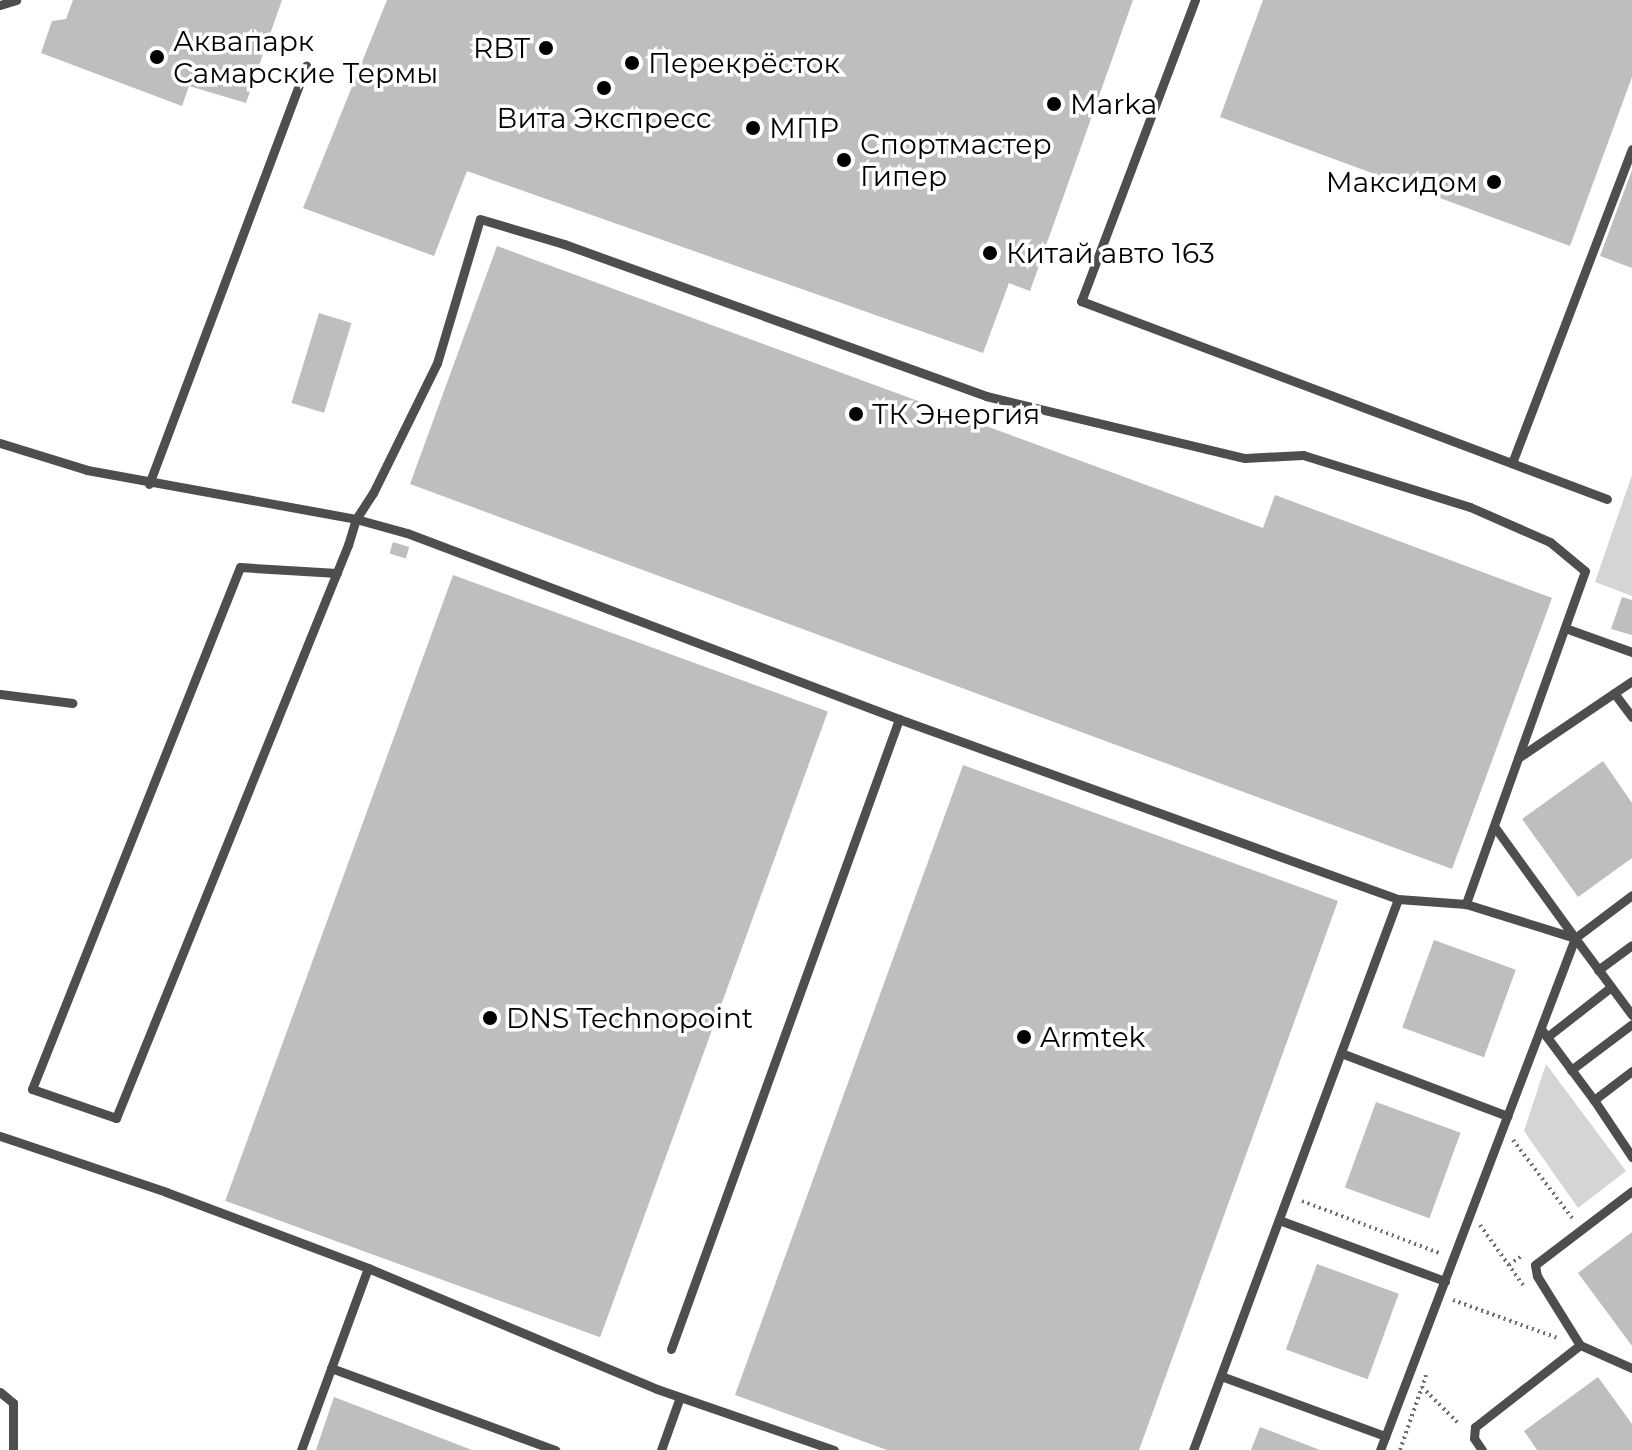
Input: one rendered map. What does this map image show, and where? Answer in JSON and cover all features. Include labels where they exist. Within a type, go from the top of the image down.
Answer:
[{"type":"lane","points":[[0,5],[16,0]]},
{"type":"lane","points":[[1195,0],[1081,301],[1607,499]]},
{"type":"lane","points":[[149,484],[306,66]]},
{"type":"lane","points":[[1512,463],[1632,149]]},
{"type":"lane","points":[[337,573],[240,567],[32,1089],[116,1118],[337,573],[356,519],[373,493],[437,363],[480,219],[564,244],[986,396],[1245,458],[1303,455],[1470,507],[1550,542],[1585,571],[1466,904]]},
{"type":"lane","points":[[0,443],[87,470],[149,484],[356,519],[407,533],[899,719],[1398,899],[1466,904],[1575,938]]},
{"type":"lane","points":[[1565,628],[1632,652]]},
{"type":"lane","points":[[1518,758],[1632,681]]},
{"type":"lane","points":[[1614,693],[1632,717]]},
{"type":"lane","points":[[0,694],[72,703]]},
{"type":"lane","points":[[671,1349],[899,719]]},
{"type":"lane","points":[[1494,826],[1632,1015]]},
{"type":"lane","points":[[1380,1450],[1508,1116],[1544,1033],[1575,938],[1632,895]]},
{"type":"lane","points":[[1193,1450],[1398,899]]},
{"type":"lane","points":[[1598,970],[1632,945]]},
{"type":"lane","points":[[1544,1033],[1611,987]]},
{"type":"lane","points":[[1571,1070],[1632,1024]]},
{"type":"lane","points":[[1544,1033],[1632,1157]]},
{"type":"lane","points":[[1341,1053],[1508,1116]]},
{"type":"lane","points":[[1594,1100],[1632,1071]]},
{"type":"lane","points":[[0,1136],[166,1192],[368,1268],[680,1397],[834,1450]]},
{"type":"lane","points":[[1632,1191],[1535,1265],[1537,1276],[1580,1345],[1632,1368]]},
{"type":"lane","points":[[1279,1220],[1445,1281]]},
{"type":"lane","points":[[301,1450],[368,1268]]},
{"type":"lane","points":[[1482,1450],[1474,1438],[1475,1427],[1580,1345]]},
{"type":"lane","points":[[331,1368],[555,1450]]},
{"type":"lane","points":[[1221,1376],[1385,1436]]},
{"type":"lane","points":[[0,1392],[13,1403],[13,1450]]},
{"type":"lane","points":[[661,1450],[680,1397]]},
{"type":"path","points":[[1506,1153],[1511,1138],[1572,1218]]},
{"type":"path","points":[[1288,1196],[1454,1258]]},
{"type":"path","points":[[1476,1237],[1480,1225],[1527,1290]]},
{"type":"path","points":[[1448,1314],[1458,1287]]},
{"type":"path","points":[[1453,1300],[1580,1345]]},
{"type":"path","points":[[1553,1327],[1562,1339]]},
{"type":"path","points":[[1550,1348],[1562,1339]]},
{"type":"path","points":[[1400,1450],[1427,1373]]},
{"type":"path","points":[[1422,1387],[1474,1438]]},
{"type":"path","points":[[1456,1421],[1468,1412]]},
{"type":"shaded area","points":[[1632,475],[1632,596],[1595,582]]},
{"type":"shaded area","points":[[1546,1064],[1626,1171],[1578,1208],[1524,1131]]},
{"type":"building","name":"Аквапарк Самарские Термы","points":[[73,0],[282,0],[246,103],[189,86],[182,106],[41,53],[52,21],[66,19]]},
{"type":"building","points":[[387,0],[1133,0],[1030,291],[1009,283],[983,353],[467,171],[434,256],[303,208]]},
{"type":"building","name":"Максидом","points":[[1263,0],[1632,0],[1632,77],[1570,246],[1220,117]]},
{"type":"building","points":[[1632,170],[1632,268],[1600,256]]},
{"type":"building","points":[[497,246],[1263,528],[1275,495],[1552,598],[1452,869],[410,484]]},
{"type":"building","points":[[319,313],[352,323],[324,413],[292,403]]},
{"type":"building","points":[[393,542],[409,547],[406,558],[389,553]]},
{"type":"building","points":[[453,575],[828,711],[600,1337],[225,1201]]},
{"type":"building","points":[[1622,597],[1632,600],[1632,635],[1611,629]]},
{"type":"building","points":[[1603,761],[1632,803],[1632,858],[1578,897],[1522,819]]},
{"type":"building","points":[[963,765],[1338,901],[1139,1450],[887,1450],[735,1395]]},
{"type":"building","points":[[1434,940],[1516,970],[1484,1057],[1402,1027]]},
{"type":"building","points":[[1376,1102],[1461,1133],[1429,1218],[1345,1188]]},
{"type":"building","points":[[1632,1232],[1632,1346],[1578,1273]]},
{"type":"building","points":[[1317,1264],[1399,1294],[1368,1379],[1286,1350]]},
{"type":"building","points":[[1598,1377],[1632,1424],[1632,1450],[1537,1450],[1524,1431]]},
{"type":"building","points":[[334,1397],[472,1450],[316,1450]]},
{"type":"building","points":[[1260,1427],[1320,1450],[1251,1450]]},
{"type":"place","name":"RBT","points":[[546,48]]},
{"type":"place","name":"Аквапарк Самарские Термы","points":[[157,57]]},
{"type":"place","name":"Перекрёсток","points":[[632,63]]},
{"type":"place","name":"Вита Экспресс","points":[[604,88]]},
{"type":"place","name":"Marka","points":[[1054,104]]},
{"type":"place","name":"МПР","points":[[753,128]]},
{"type":"place","name":"Спортмастер Гипер","points":[[844,160]]},
{"type":"place","name":"Максидом","points":[[1494,182]]},
{"type":"place","name":"Китай авто 163","points":[[990,253]]},
{"type":"place","name":"ТК Энергия","points":[[856,414]]},
{"type":"place","name":"DNS Technopoint","points":[[490,1018]]},
{"type":"place","name":"Armtek","points":[[1024,1037]]}]
